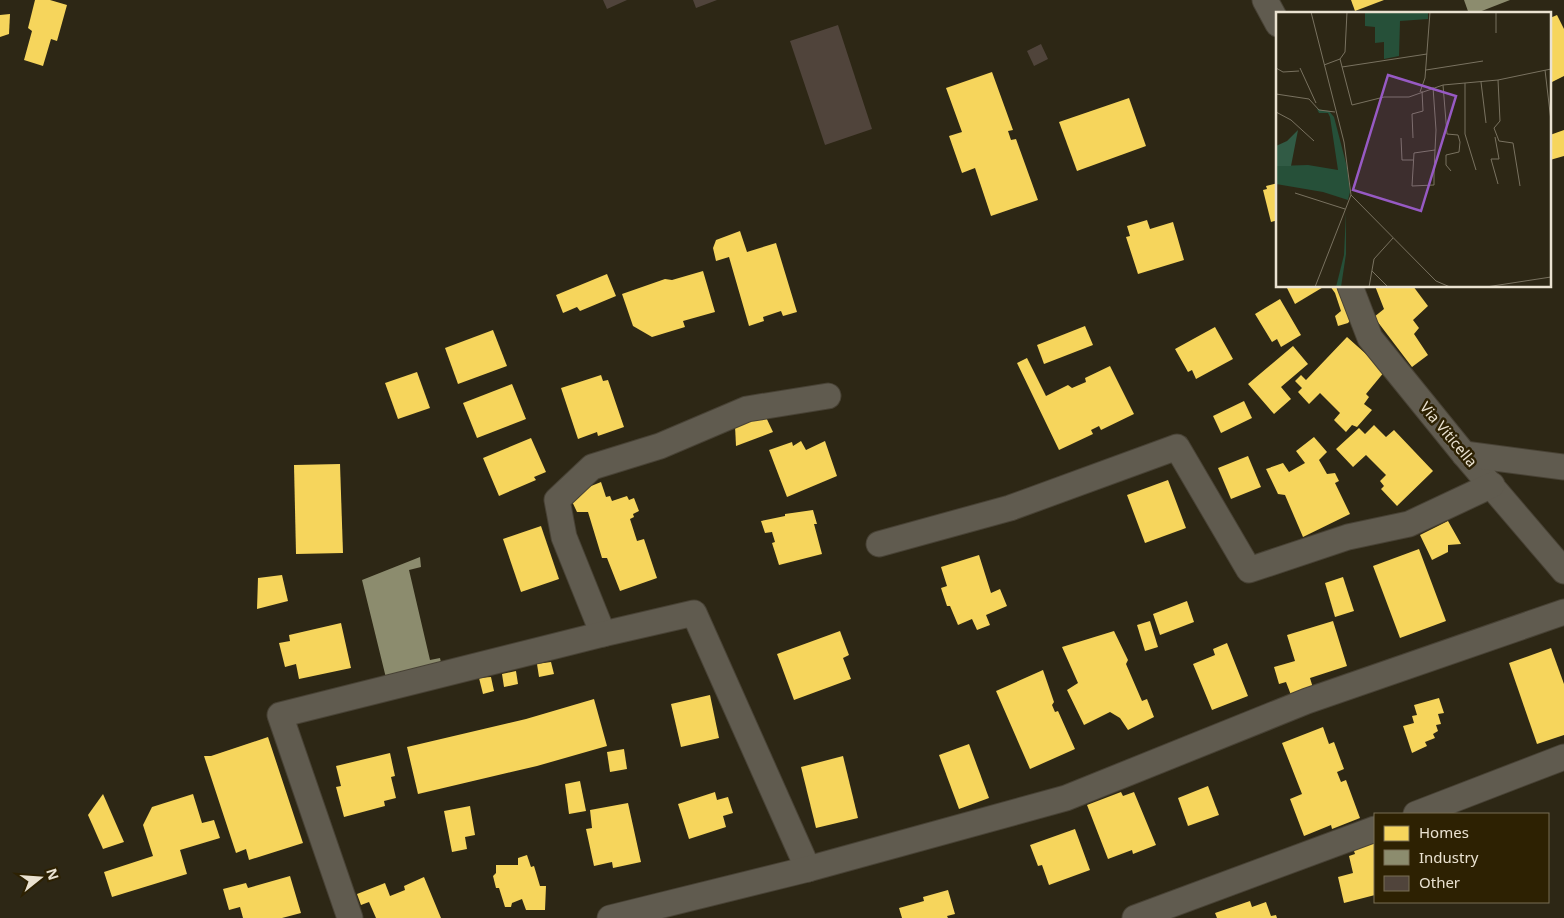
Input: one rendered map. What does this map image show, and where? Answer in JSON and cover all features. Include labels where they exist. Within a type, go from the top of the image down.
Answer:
[{"type":"street","points":[[1265,0],[1276,20]]},
{"type":"street","name":"Via Viticella","points":[[1351,288],[1370,338],[1464,454],[1564,571]]},
{"type":"street","points":[[603,634],[564,537],[557,500],[592,467],[660,446],[747,409],[828,396]]},
{"type":"street","points":[[879,544],[1010,508],[1177,447],[1248,570],[1348,537],[1409,524],[1492,485]]},
{"type":"street","points":[[1464,454],[1564,467]]},
{"type":"street","points":[[610,918],[808,869],[1066,798],[1307,700],[1564,612]]},
{"type":"street","points":[[350,918],[280,715],[694,613],[808,869]]},
{"type":"street","points":[[1419,813],[1564,757]]},
{"type":"street","points":[[1135,918],[1374,829]]},
{"type":"building: Homes","points":[[35,0],[50,0],[67,5],[57,41],[51,39],[43,66],[24,60],[32,31],[28,28]]},
{"type":"building: Homes","points":[[1351,0],[1384,0],[1355,11]]},
{"type":"building: Homes","points":[[10,14],[9,34],[0,37],[0,15]]},
{"type":"building: Homes","points":[[1557,15],[1564,29],[1564,76],[1552,82],[1552,17]]},
{"type":"building: Homes","points":[[992,72],[1013,130],[1008,131],[1011,140],[1016,139],[1038,200],[991,216],[975,168],[962,173],[949,136],[962,132],[946,88]]},
{"type":"building: Homes","points":[[1129,98],[1146,146],[1077,171],[1059,122]]},
{"type":"building: Homes","points":[[1564,130],[1564,156],[1552,159],[1552,134]]},
{"type":"building: Homes","points":[[1276,184],[1276,221],[1271,222],[1263,190],[1267,189],[1266,186]]},
{"type":"building: Homes","points":[[1147,220],[1150,229],[1173,222],[1184,260],[1138,274],[1126,237],[1130,236],[1127,226]]},
{"type":"building: Homes","points":[[740,231],[747,252],[776,243],[797,312],[783,316],[781,311],[763,317],[764,321],[749,326],[729,257],[716,261],[713,248],[716,240]]},
{"type":"building: Homes","points":[[703,271],[715,312],[683,321],[685,327],[652,337],[633,326],[622,294],[665,279],[672,280]]},
{"type":"building: Homes","points":[[607,274],[616,296],[580,311],[577,307],[563,313],[556,295]]},
{"type":"building: Homes","points":[[1287,288],[1322,288],[1295,304]]},
{"type":"building: Homes","points":[[1331,288],[1348,288],[1355,314],[1348,323],[1338,326],[1335,316],[1341,311]]},
{"type":"building: Homes","points":[[1376,288],[1414,288],[1428,306],[1413,320],[1419,328],[1414,334],[1428,355],[1412,367],[1374,317],[1384,309]]},
{"type":"building: Homes","points":[[1280,299],[1301,335],[1281,347],[1277,339],[1272,342],[1255,314]]},
{"type":"building: Homes","points":[[1085,326],[1093,345],[1044,364],[1037,345]]},
{"type":"building: Homes","points":[[1215,327],[1233,359],[1196,379],[1192,370],[1188,372],[1175,349]]},
{"type":"building: Homes","points":[[493,330],[507,366],[458,384],[445,348]]},
{"type":"building: Homes","points":[[1347,337],[1385,371],[1366,394],[1369,397],[1364,404],[1372,410],[1357,427],[1352,425],[1346,432],[1334,420],[1340,413],[1320,393],[1309,404],[1298,392],[1302,388],[1295,381],[1301,375],[1306,380]]},
{"type":"building: Homes","points":[[1293,346],[1308,364],[1281,387],[1291,399],[1274,414],[1248,384]]},
{"type":"building: Homes","points":[[1027,358],[1046,396],[1068,385],[1072,388],[1086,382],[1085,378],[1110,366],[1134,414],[1101,430],[1099,426],[1091,430],[1093,434],[1059,450],[1017,363]]},
{"type":"building: Homes","points":[[417,372],[430,408],[398,419],[385,383]]},
{"type":"building: Homes","points":[[601,375],[603,381],[608,380],[624,427],[598,436],[597,432],[578,439],[561,388]]},
{"type":"building: Homes","points":[[512,384],[526,419],[477,438],[463,403]]},
{"type":"building: Homes","points":[[1244,401],[1252,418],[1221,433],[1213,416]]},
{"type":"building: Homes","points":[[764,413],[773,432],[736,446],[735,426]]},
{"type":"building: Homes","points":[[1374,425],[1386,437],[1394,430],[1433,471],[1397,506],[1381,489],[1384,486],[1380,481],[1386,475],[1366,455],[1353,467],[1336,449],[1359,428],[1365,434]]},
{"type":"building: Homes","points":[[1314,437],[1327,452],[1319,460],[1327,474],[1335,473],[1339,481],[1335,483],[1350,514],[1303,537],[1285,495],[1278,494],[1266,469],[1283,463],[1289,472],[1305,463],[1296,451]]},
{"type":"building: Homes","points":[[531,438],[546,472],[534,477],[536,480],[499,496],[483,458]]},
{"type":"building: Homes","points":[[801,441],[806,450],[825,441],[837,476],[787,497],[769,450],[792,442],[793,446]]},
{"type":"building: Homes","points":[[1248,456],[1261,487],[1231,499],[1218,468]]},
{"type":"building: Homes","points":[[340,464],[343,553],[296,554],[294,465]]},
{"type":"building: Homes","points":[[1168,480],[1186,528],[1145,543],[1127,495]]},
{"type":"building: Homes","points":[[601,482],[606,497],[610,496],[612,501],[627,496],[629,500],[634,498],[639,511],[633,514],[634,517],[630,519],[637,541],[644,539],[657,578],[620,591],[607,558],[602,558],[588,512],[577,512],[569,495]]},
{"type":"building: Homes","points":[[813,510],[817,524],[814,524],[822,554],[779,565],[772,543],[775,542],[772,532],[765,533],[761,521],[785,516],[785,514]]},
{"type":"building: Homes","points":[[1448,521],[1461,544],[1448,545],[1448,552],[1432,560],[1420,535]]},
{"type":"building: Homes","points":[[541,526],[559,579],[521,592],[503,539]]},
{"type":"building: Homes","points":[[1419,549],[1446,621],[1400,638],[1373,566]]},
{"type":"building: Homes","points":[[979,555],[991,593],[1000,589],[1007,606],[986,615],[990,625],[977,630],[972,619],[958,625],[950,606],[947,606],[941,588],[947,586],[941,567]]},
{"type":"building: Homes","points":[[282,575],[288,601],[257,609],[258,578]]},
{"type":"building: Homes","points":[[1343,577],[1354,611],[1335,617],[1325,583]]},
{"type":"building: Homes","points":[[1187,601],[1194,622],[1160,635],[1153,614]]},
{"type":"building: Homes","points":[[1150,621],[1158,647],[1145,651],[1137,625]]},
{"type":"building: Homes","points":[[1333,621],[1347,666],[1310,678],[1313,688],[1291,695],[1286,682],[1279,684],[1274,667],[1295,661],[1287,635]]},
{"type":"building: Homes","points":[[341,623],[351,668],[299,679],[296,664],[285,667],[279,643],[290,641],[289,635]]},
{"type":"building: Homes","points":[[840,631],[849,655],[843,658],[851,679],[794,700],[777,654]]},
{"type":"building: Homes","points":[[1114,631],[1128,660],[1126,664],[1142,701],[1147,699],[1154,717],[1128,730],[1120,718],[1110,712],[1084,725],[1067,690],[1078,683],[1062,647]]},
{"type":"building: Homes","points":[[1227,643],[1248,696],[1212,710],[1193,664],[1215,655],[1213,649]]},
{"type":"building: Homes","points":[[1551,648],[1564,684],[1564,735],[1537,744],[1509,663]]},
{"type":"building: Homes","points":[[551,662],[554,674],[539,677],[537,664]]},
{"type":"building: Homes","points":[[1043,670],[1054,702],[1052,705],[1055,712],[1058,711],[1075,749],[1030,769],[996,691]]},
{"type":"building: Homes","points":[[516,671],[518,684],[504,687],[502,674]]},
{"type":"building: Homes","points":[[491,677],[494,691],[483,694],[479,678]]},
{"type":"building: Homes","points":[[710,695],[719,738],[681,747],[671,704]]},
{"type":"building: Homes","points":[[1439,698],[1444,713],[1438,714],[1441,724],[1436,725],[1438,731],[1433,734],[1435,738],[1425,742],[1427,746],[1412,753],[1403,726],[1414,723],[1412,716],[1417,715],[1414,705]]},
{"type":"building: Homes","points":[[594,699],[607,746],[537,766],[418,794],[407,747],[526,719]]},
{"type":"building: Homes","points":[[1323,727],[1329,744],[1334,742],[1344,769],[1337,772],[1341,782],[1346,780],[1360,818],[1332,829],[1331,825],[1304,836],[1290,799],[1302,794],[1282,743]]},
{"type":"building: Homes","points":[[268,737],[303,843],[249,860],[246,849],[236,853],[204,756],[211,756]]},
{"type":"building: Homes","points":[[969,744],[989,798],[959,809],[939,755]]},
{"type":"building: Homes","points":[[624,749],[627,769],[610,772],[607,752]]},
{"type":"building: Homes","points":[[390,753],[395,776],[391,777],[396,798],[384,801],[385,806],[344,817],[336,787],[341,786],[336,766]]},
{"type":"building: Homes","points":[[843,756],[858,818],[816,828],[801,767]]},
{"type":"building: Homes","points":[[580,781],[586,811],[569,814],[565,784]]},
{"type":"building: Homes","points":[[1208,786],[1219,815],[1188,826],[1178,798]]},
{"type":"building: Homes","points":[[715,792],[717,800],[728,797],[733,813],[723,816],[726,827],[689,839],[678,804]]},
{"type":"building: Homes","points":[[1121,792],[1123,796],[1134,792],[1156,845],[1133,854],[1132,850],[1108,859],[1087,805]]},
{"type":"building: Homes","points":[[103,794],[124,842],[103,849],[88,815]]},
{"type":"building: Homes","points":[[193,794],[202,823],[214,820],[220,838],[180,850],[187,874],[112,897],[104,872],[153,856],[143,825],[152,807]]},
{"type":"building: Homes","points":[[628,803],[641,862],[613,868],[612,862],[594,866],[586,829],[592,828],[590,810]]},
{"type":"building: Homes","points":[[470,806],[475,835],[465,837],[467,849],[452,852],[444,811]]},
{"type":"building: Homes","points":[[1075,829],[1090,870],[1049,885],[1042,865],[1038,866],[1030,845]]},
{"type":"building: Homes","points":[[1374,843],[1374,895],[1344,903],[1338,877],[1353,873],[1349,856],[1355,854],[1353,848]]},
{"type":"building: Homes","points":[[527,855],[531,867],[534,866],[540,886],[546,886],[545,910],[526,910],[522,899],[512,903],[511,907],[505,907],[499,888],[496,888],[493,876],[496,873],[496,865],[518,865],[518,858]]},
{"type":"building: Homes","points":[[290,876],[301,913],[282,918],[243,918],[240,907],[229,910],[223,889],[246,883],[248,888]]},
{"type":"building: Homes","points":[[424,877],[441,918],[376,918],[369,902],[361,905],[357,894],[385,883],[390,896],[405,890],[404,886]]},
{"type":"building: Homes","points":[[948,890],[955,914],[947,916],[948,918],[902,918],[899,908],[924,901],[923,897]]},
{"type":"building: Homes","points":[[1250,901],[1252,907],[1266,902],[1271,916],[1276,915],[1277,918],[1217,918],[1215,913]]},
{"type":"building: Industry","points":[[1464,0],[1510,0],[1479,12],[1468,12]]},
{"type":"building: Industry","points":[[420,557],[421,567],[409,570],[430,660],[440,658],[442,667],[387,682],[362,580]]},
{"type":"building: Other","points":[[603,0],[627,0],[607,9]]},
{"type":"building: Other","points":[[693,0],[717,0],[696,8]]},
{"type":"building: Other","points":[[838,25],[872,129],[825,145],[790,41]]},
{"type":"building: Other","points":[[1041,44],[1048,59],[1034,66],[1027,51]]}]
